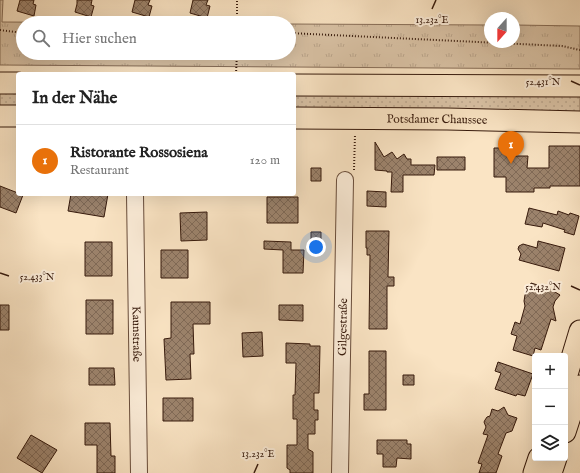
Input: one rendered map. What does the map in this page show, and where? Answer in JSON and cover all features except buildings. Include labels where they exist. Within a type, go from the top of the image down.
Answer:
[{"type":"main road","points":[[0,83],[16,83]]},
{"type":"main road","points":[[296,85],[580,86]]},
{"type":"main road","points":[[0,116],[16,116]]},
{"type":"main road","name":"Potsdamer Chaussee","points":[[296,118],[580,122]]},
{"type":"main road","points":[[568,371],[580,331]]},
{"type":"main road","points":[[567,425],[580,386]]},
{"type":"main road","points":[[534,473],[538,461]]},
{"type":"main road","points":[[551,473],[555,461]]},
{"type":"street","name":"Gilgestraße","points":[[340,473],[345,180]]},
{"type":"street","name":"Kaunstraße","points":[[135,196],[139,473]]},
{"type":"path","points":[[237,0],[237,16]]},
{"type":"path","points":[[0,30],[16,32]]},
{"type":"path","points":[[296,33],[562,46],[580,50]]},
{"type":"path","points":[[236,72],[237,60]]},
{"type":"path","points":[[345,180],[354,169],[355,134]]},
{"type":"green space","points":[[0,0],[3,0],[2,22],[16,22],[16,60],[296,60],[296,24],[484,25],[484,48],[520,48],[520,25],[580,26],[580,69],[0,65]]},
{"type":"green space","points":[[0,88],[16,89],[16,110],[0,110]]},
{"type":"green space","points":[[296,91],[580,93],[580,113],[296,112]]},
{"type":"place","name":"Ristorante Rossosiena","points":[[511,164]]}]
